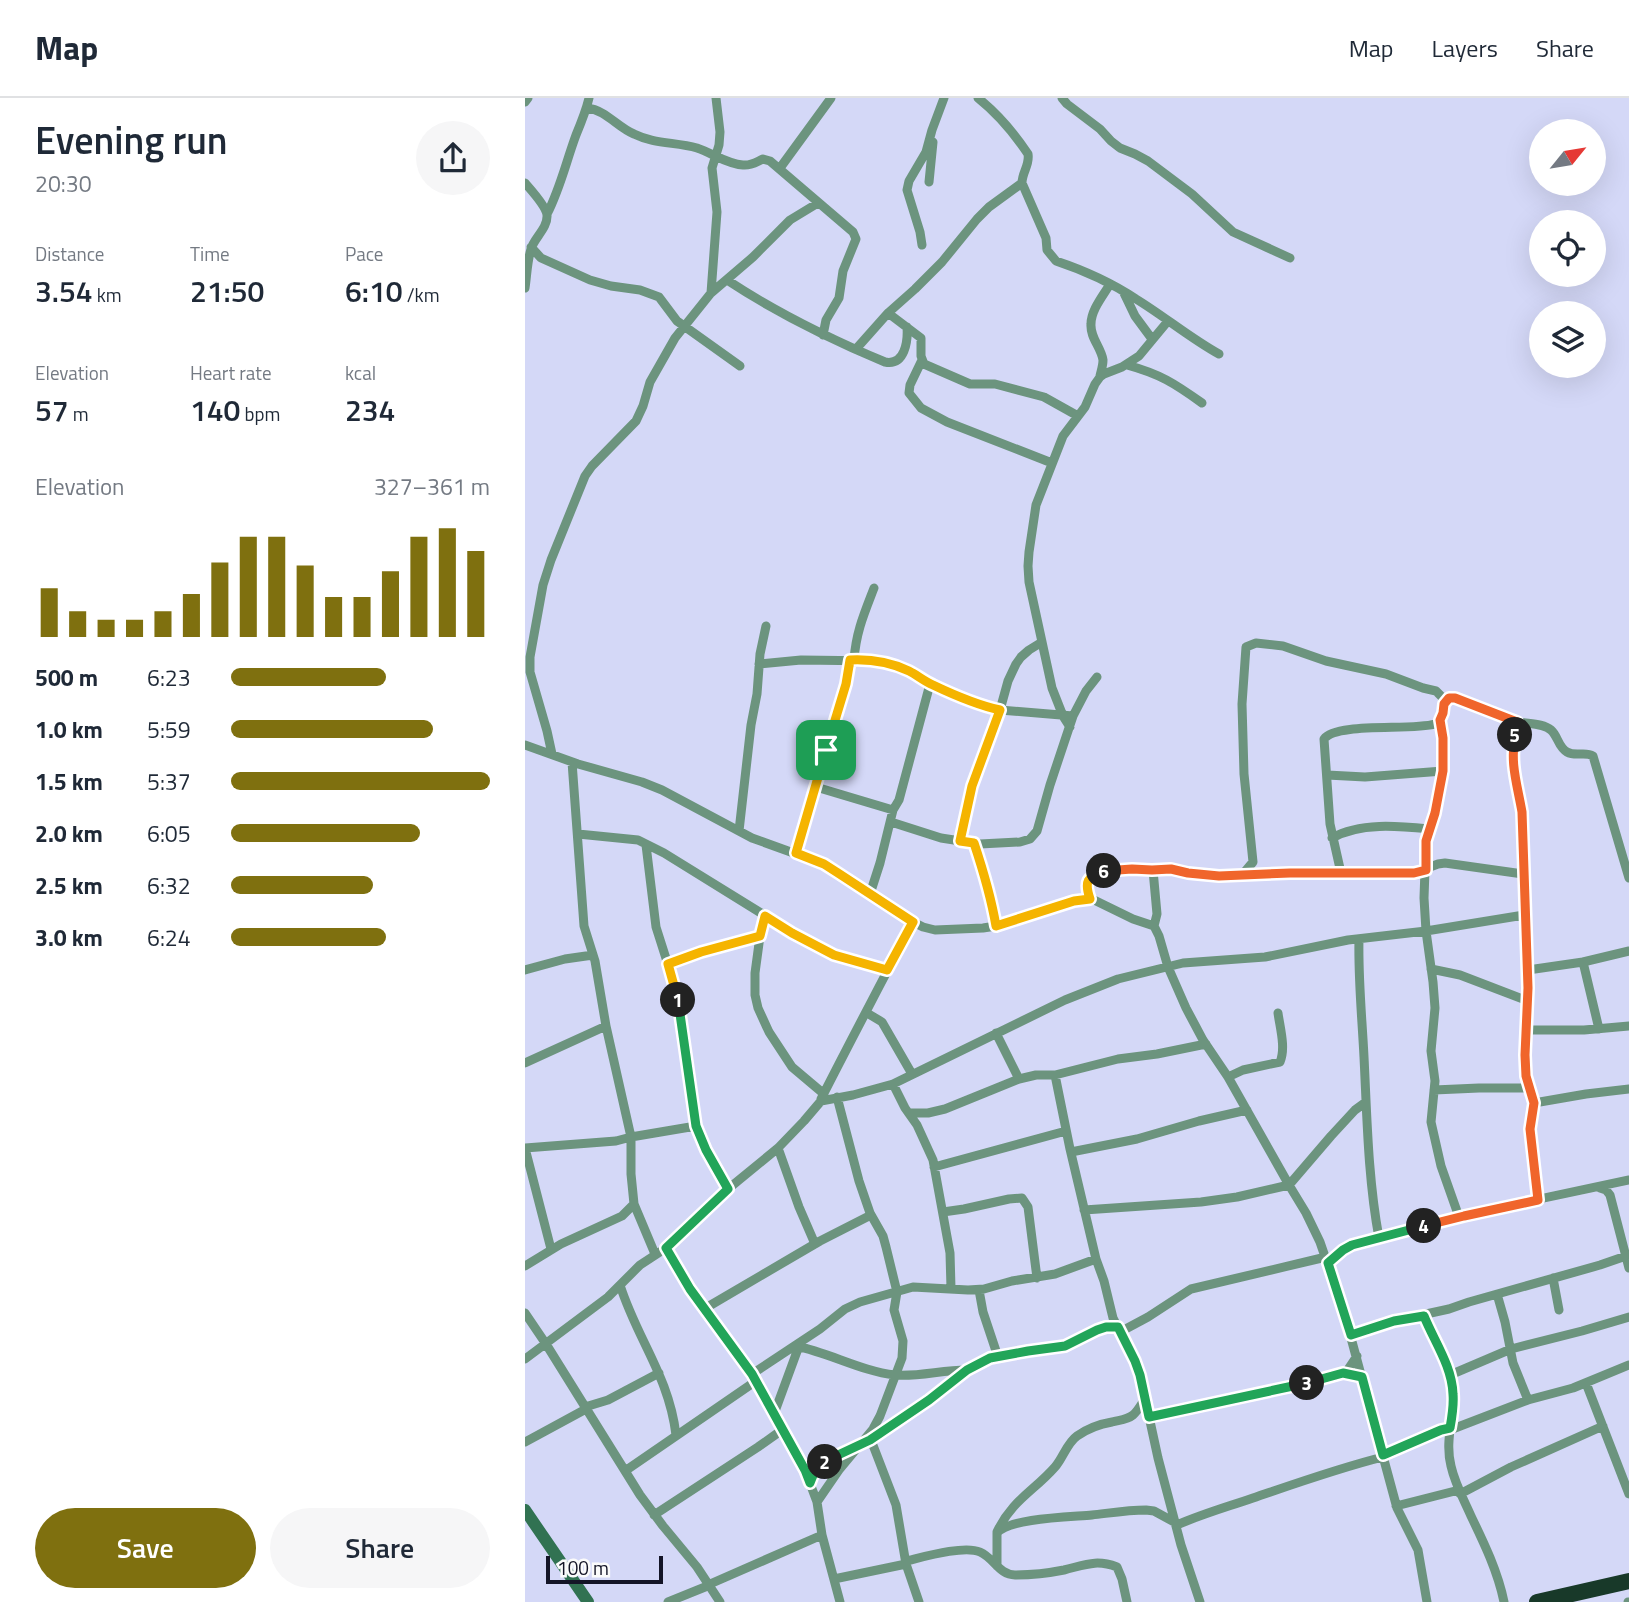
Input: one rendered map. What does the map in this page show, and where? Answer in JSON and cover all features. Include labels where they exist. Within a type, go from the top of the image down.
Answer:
[{"type":"highway","points":[[1537,1602],[1629,1581]]},
{"type":"street","points":[[711,293],[717,212],[712,168],[720,132],[716,98]]},
{"type":"street","points":[[780,168],[831,98]]},
{"type":"street","points":[[922,245],[907,190],[909,181],[926,152],[944,98]]},
{"type":"street","points":[[856,349],[888,313],[942,262],[983,213],[1021,183],[1029,160],[1028,154],[997,115],[978,98]]},
{"type":"street","points":[[1062,98],[1120,148],[1148,161],[1192,194],[1233,232],[1290,258]]},
{"type":"street","points":[[588,103],[630,133],[642,138],[696,148],[746,166],[763,159],[770,161],[853,232],[856,236],[843,271],[839,299],[827,320],[823,335]]},
{"type":"street","points":[[525,288],[531,247],[539,237],[557,195],[588,103]]},
{"type":"street","points":[[929,182],[932,130]]},
{"type":"street","points":[[525,183],[547,214]]},
{"type":"street","points":[[1021,183],[1046,238],[1050,256],[1123,291],[1219,354]]},
{"type":"street","points":[[552,754],[528,672],[543,585],[558,539],[585,476],[591,466],[636,421],[650,382],[675,338],[711,293],[790,220],[818,203]]},
{"type":"street","points":[[531,247],[541,258],[590,280],[654,294],[684,327],[740,366]]},
{"type":"street","points":[[727,280],[823,335],[891,363],[897,360],[906,347],[907,327]]},
{"type":"street","points":[[891,822],[941,838],[974,843],[1020,842],[1030,839],[1037,831],[1070,727],[1068,716],[1052,688],[1029,582],[1028,566],[1036,505],[1063,436],[1085,407],[1100,377],[1103,357],[1092,335],[1091,323],[1092,315],[1110,284]]},
{"type":"street","points":[[1123,291],[1135,316],[1152,339]]},
{"type":"street","points":[[888,313],[922,341],[921,356],[924,364],[966,383],[995,384],[1036,394],[1078,415]]},
{"type":"street","points":[[1100,377],[1127,365],[1139,356],[1168,321]]},
{"type":"street","points":[[922,360],[909,393],[921,408],[947,422],[1052,463]]},
{"type":"street","points":[[1127,365],[1158,374],[1202,403]]},
{"type":"street","points":[[796,853],[846,684],[855,638],[874,588]]},
{"type":"street","points":[[739,831],[766,626]]},
{"type":"street","points":[[960,841],[972,786],[1016,664],[1029,650],[1042,642]]},
{"type":"street","points":[[1243,874],[1253,862],[1244,774],[1242,704],[1246,647],[1256,643],[1283,646],[1326,661],[1395,676],[1436,691],[1442,696],[1444,704],[1440,720],[1443,771],[1426,841],[1424,898],[1435,1008],[1431,1051],[1434,1090],[1431,1122],[1441,1167],[1459,1217]]},
{"type":"street","points":[[759,664],[801,660],[878,661],[908,671],[930,684],[984,706],[1068,716]]},
{"type":"street","points":[[1068,716],[1097,677]]},
{"type":"street","points":[[870,894],[930,684]]},
{"type":"street","points":[[1444,704],[1449,698],[1455,698],[1517,722],[1545,726],[1551,729],[1563,749],[1569,753],[1593,756],[1629,878]]},
{"type":"street","points":[[1341,873],[1332,838],[1324,739],[1326,735],[1378,727],[1429,725],[1440,720]]},
{"type":"street","points":[[1517,722],[1513,755],[1516,788],[1522,812],[1528,970],[1525,1055],[1526,1076],[1534,1103],[1530,1129],[1538,1200]]},
{"type":"street","points":[[525,745],[661,790],[752,838],[824,864],[913,922],[935,930],[996,926],[1074,901],[1090,899],[1154,926]]},
{"type":"street","points":[[572,762],[584,926],[598,977],[631,1137],[634,1204],[655,1255]]},
{"type":"street","points":[[1327,775],[1365,777],[1443,771]]},
{"type":"street","points":[[815,787],[893,810]]},
{"type":"street","points":[[1332,838],[1350,830],[1365,828],[1430,829]]},
{"type":"street","points":[[578,834],[638,840],[672,858],[792,933],[834,955],[887,970]]},
{"type":"street","points":[[974,843],[993,904],[996,926]]},
{"type":"street","points":[[646,845],[656,927],[677,993],[696,1126],[728,1189]]},
{"type":"street","points":[[1090,899],[1086,884],[1088,879],[1111,869],[1171,869],[1219,876],[1414,873],[1445,863],[1523,874]]},
{"type":"street","points":[[1153,870],[1157,914],[1154,926],[1186,1009],[1228,1077],[1315,1231],[1327,1260],[1357,1356],[1396,1506],[1418,1550],[1427,1602]]},
{"type":"street","points":[[765,916],[754,985],[762,1019],[792,1067],[822,1097],[837,1097],[893,1084],[1065,1000],[1118,979],[1209,960],[1265,957],[1359,939],[1524,915]]},
{"type":"street","points":[[525,1359],[608,1297],[640,1265],[666,1248],[728,1189],[778,1148],[804,1121],[822,1097],[913,922]]},
{"type":"street","points":[[668,964],[760,936]]},
{"type":"street","points":[[1359,939],[1366,1102],[1379,1238]]},
{"type":"street","points":[[1528,970],[1629,951]]},
{"type":"street","points":[[525,970],[565,959],[593,955]]},
{"type":"street","points":[[1583,961],[1599,1029]]},
{"type":"street","points":[[1431,970],[1459,975],[1528,1001]]},
{"type":"street","points":[[866,1013],[882,1022],[912,1074]]},
{"type":"street","points":[[1228,1077],[1243,1070],[1280,1062],[1282,1048],[1278,1013]]},
{"type":"street","points":[[525,1063],[606,1026]]},
{"type":"street","points":[[1527,1030],[1629,1026]]},
{"type":"street","points":[[996,1033],[1019,1079]]},
{"type":"street","points":[[909,1113],[928,1114],[945,1110],[1019,1079],[1036,1075],[1055,1075],[1118,1059],[1206,1044]]},
{"type":"street","points":[[1055,1075],[1096,1259],[1113,1318],[1135,1361],[1146,1397],[1158,1458],[1184,1555],[1200,1602]]},
{"type":"street","points":[[893,1084],[927,1146],[934,1167],[950,1253],[951,1289]]},
{"type":"street","points":[[1434,1090],[1529,1088]]},
{"type":"street","points":[[1534,1103],[1629,1089]]},
{"type":"street","points":[[817,1502],[839,1470],[866,1442],[880,1416],[904,1350],[894,1310],[897,1292],[883,1236],[871,1215],[859,1181],[837,1097]]},
{"type":"street","points":[[1084,1210],[1213,1200],[1289,1185],[1338,1128],[1366,1102]]},
{"type":"street","points":[[1071,1152],[1137,1139],[1247,1110]]},
{"type":"street","points":[[551,1249],[525,1148],[594,1144],[696,1126]]},
{"type":"street","points":[[934,1167],[1066,1130]]},
{"type":"street","points":[[778,1148],[814,1244]]},
{"type":"street","points":[[810,1483],[819,1467],[866,1442],[929,1400],[967,1370],[990,1358],[1065,1346],[1106,1327],[1119,1329],[1148,1317],[1191,1289],[1327,1260],[1352,1245],[1459,1217],[1629,1180]]},
{"type":"street","points":[[1600,1188],[1610,1195],[1629,1268]]},
{"type":"street","points":[[943,1212],[1023,1198],[1028,1207],[1037,1278]]},
{"type":"street","points":[[525,1266],[551,1249],[622,1216],[634,1204]]},
{"type":"street","points":[[704,1309],[814,1244],[871,1215]]},
{"type":"street","points":[[666,1248],[685,1281],[754,1378],[805,1470],[817,1502],[840,1602]]},
{"type":"street","points":[[1351,1335],[1626,1256]]},
{"type":"street","points":[[625,1471],[853,1305],[913,1287],[979,1290],[1055,1274],[1096,1259]]},
{"type":"street","points":[[1553,1278],[1559,1310]]},
{"type":"street","points":[[620,1285],[669,1399],[676,1435]]},
{"type":"street","points":[[979,1290],[983,1312],[998,1357]]},
{"type":"street","points":[[1497,1294],[1513,1363],[1528,1401]]},
{"type":"street","points":[[525,1313],[640,1495],[710,1584],[720,1602]]},
{"type":"street","points":[[1424,1316],[1450,1375],[1453,1395],[1448,1453],[1451,1466],[1494,1569],[1504,1602]]},
{"type":"street","points":[[1450,1375],[1511,1349],[1629,1317]]},
{"type":"street","points":[[798,1346],[896,1375],[967,1370]]},
{"type":"street","points":[[774,1414],[798,1346]]},
{"type":"street","points":[[1149,1417],[1343,1373],[1349,1370],[1357,1356]]},
{"type":"street","points":[[1176,1524],[1383,1456],[1441,1430],[1496,1414],[1528,1401],[1558,1394],[1629,1365]]},
{"type":"street","points":[[525,1442],[586,1408],[659,1373]]},
{"type":"street","points":[[1343,1373],[1362,1377]]},
{"type":"street","points":[[1586,1383],[1626,1477],[1629,1494]]},
{"type":"street","points":[[997,1566],[997,1533],[1012,1508],[1061,1460],[1074,1438],[1096,1426],[1130,1417],[1146,1397]]},
{"type":"street","points":[[1396,1506],[1460,1492],[1603,1426]]},
{"type":"street","points":[[654,1515],[782,1430]]},
{"type":"street","points":[[866,1442],[896,1505],[906,1562],[919,1602]]},
{"type":"street","points":[[525,1510],[588,1602]]},
{"type":"street","points":[[997,1533],[1004,1527],[1044,1519],[1140,1510],[1154,1510],[1176,1524]]},
{"type":"street","points":[[668,1602],[823,1535]]},
{"type":"street","points":[[834,1579],[942,1553],[973,1550],[982,1553],[1007,1574],[1056,1571],[1103,1562],[1117,1567],[1127,1602]]},
{"type":"route","points":[[863,659],[893,665],[930,684],[1000,710],[972,786],[960,841],[974,843],[993,904],[996,926],[1063,904],[1090,899],[1086,884],[1088,879],[1111,869],[1171,869],[1219,876],[1253,873],[1421,872],[1426,870],[1426,841],[1435,813],[1443,771],[1440,720],[1444,704],[1449,698],[1455,698],[1517,722],[1513,755],[1516,788],[1522,812],[1528,988],[1525,1055],[1526,1076],[1534,1103],[1530,1129],[1538,1200],[1352,1245],[1328,1263],[1351,1335],[1394,1321],[1424,1316],[1452,1382],[1450,1428],[1383,1455],[1362,1377],[1343,1373],[1304,1384],[1149,1417],[1135,1361],[1118,1327],[1106,1327],[1065,1346],[990,1358],[974,1366],[870,1440],[819,1467],[810,1483],[752,1374],[690,1289],[666,1248],[728,1189],[696,1126],[677,993],[668,964],[760,936],[765,916],[834,955],[887,970],[913,922],[824,864],[796,853],[826,750],[846,684],[850,660],[863,659]]}]
